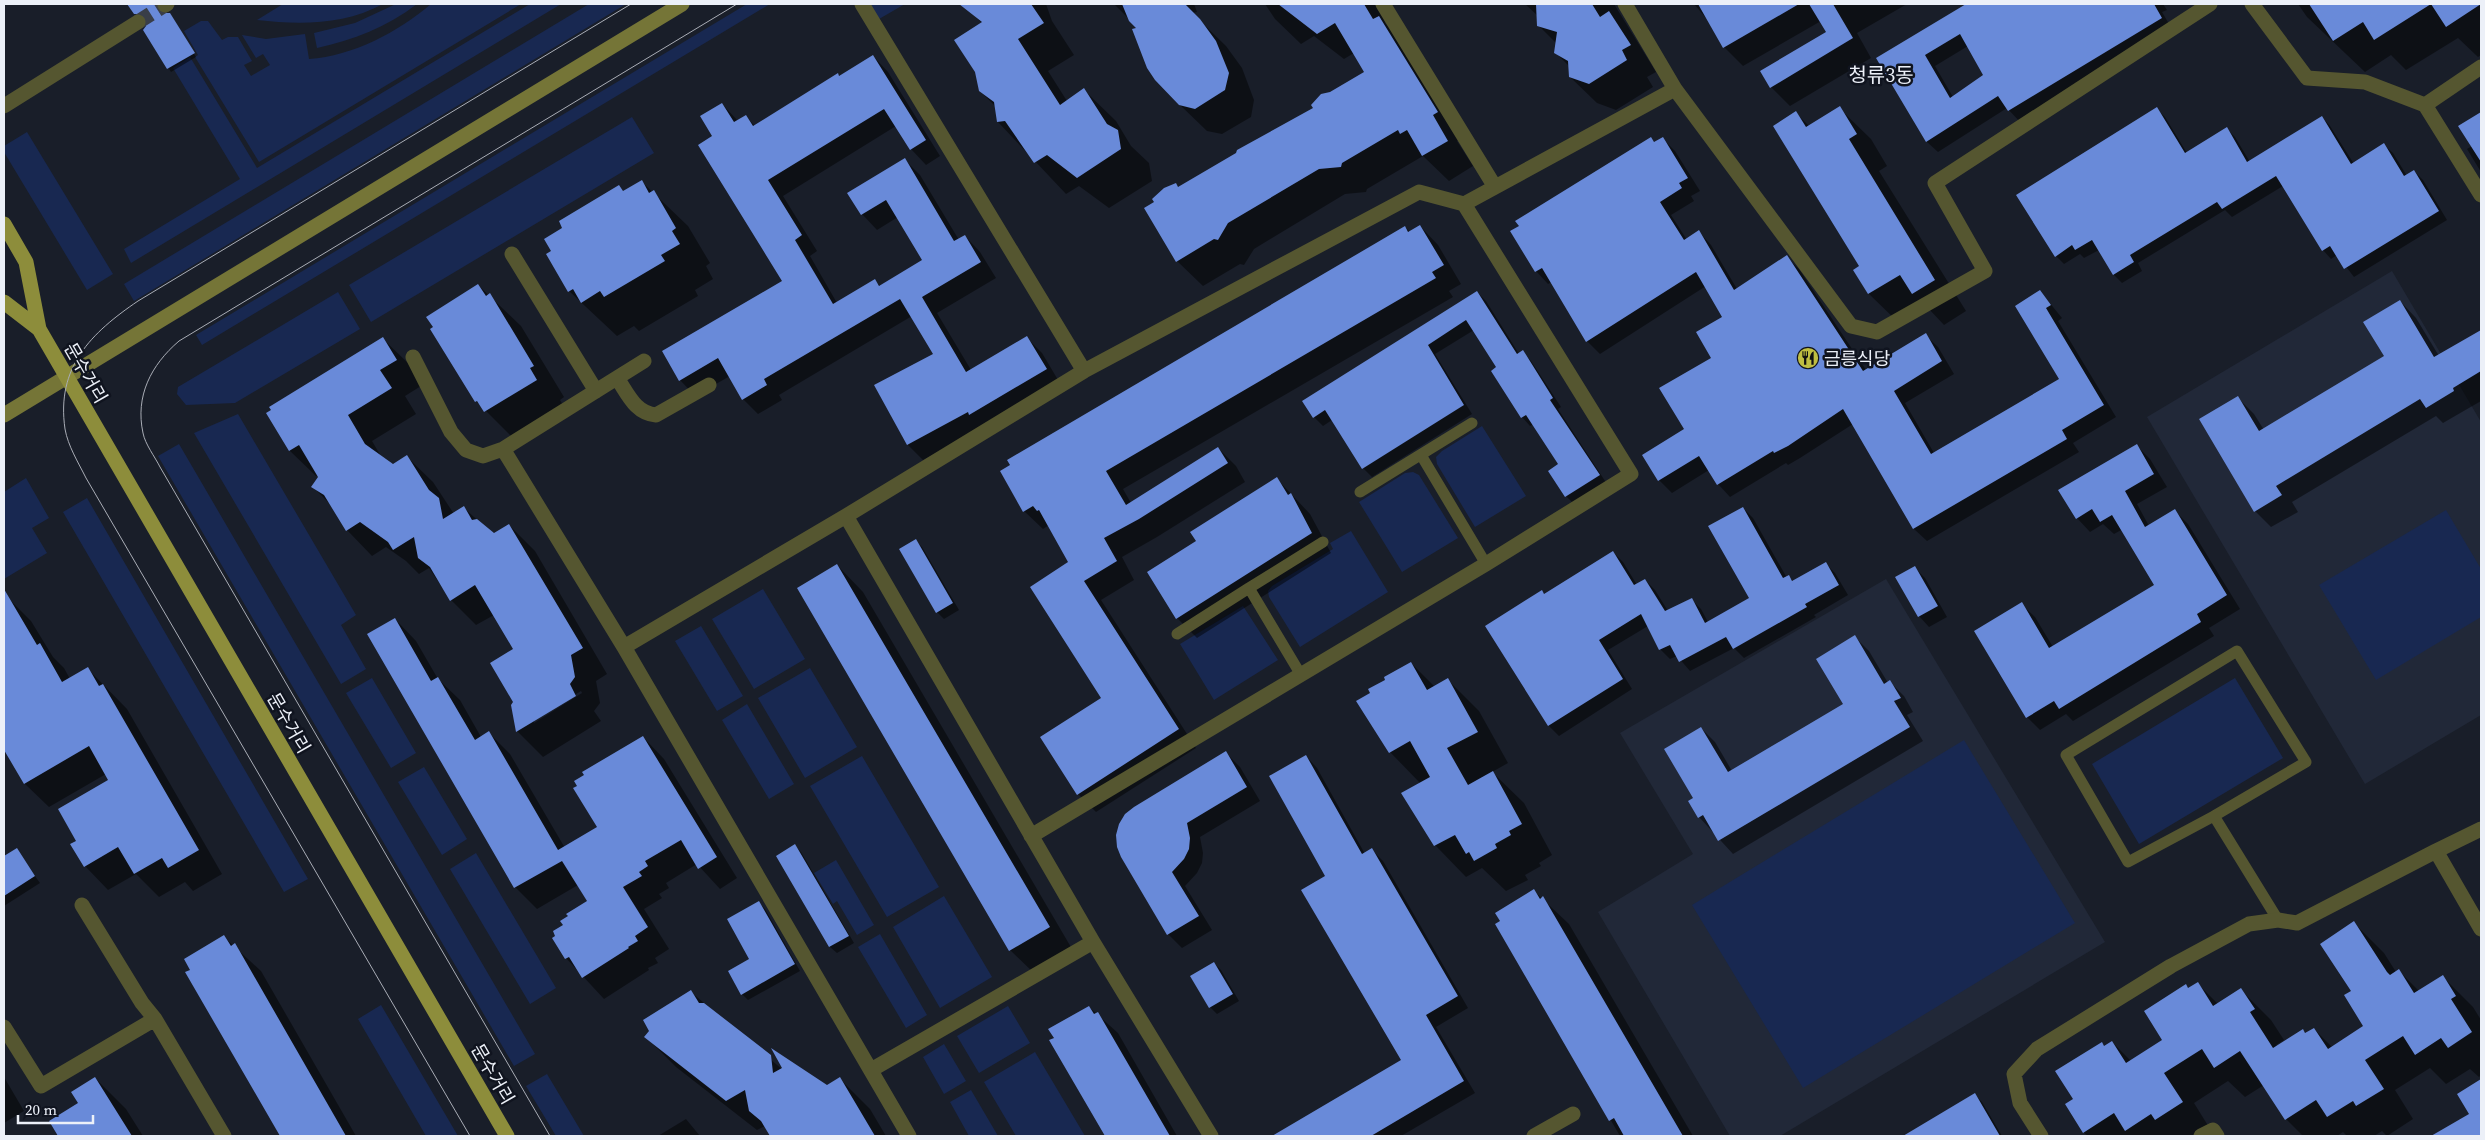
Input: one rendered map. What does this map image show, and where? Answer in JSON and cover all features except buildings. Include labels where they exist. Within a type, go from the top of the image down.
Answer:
[{"type":"main road","points":[[4,224],[26,262],[39,329]]},
{"type":"main road","points":[[4,302],[39,329]]},
{"type":"main road","name":"문수거리","points":[[39,329],[507,1136]]},
{"type":"street","points":[[4,415],[682,4]]},
{"type":"street","points":[[862,4],[1084,371]]},
{"type":"street","points":[[1383,4],[1495,187]]},
{"type":"street","points":[[1625,4],[1675,89],[1850,326],[1877,332],[1985,270],[1935,183],[2210,4]]},
{"type":"street","points":[[2252,4],[2307,78],[2365,82],[2426,106],[2481,195]]},
{"type":"street","points":[[4,106],[138,22]]},
{"type":"street","points":[[2426,106],[2481,67]]},
{"type":"street","points":[[1464,204],[1675,89]]},
{"type":"street","points":[[624,647],[846,516],[1084,371],[1419,192],[1464,204],[1631,474],[1486,564],[1031,836]]},
{"type":"street","points":[[512,254],[596,391]]},
{"type":"street","points":[[413,357],[451,432],[466,450],[483,456],[503,450],[644,360]]},
{"type":"street","points":[[616,378],[639,410],[646,414],[656,415],[709,385]]},
{"type":"street","points":[[503,450],[624,647],[909,1136]]},
{"type":"street","points":[[846,516],[1093,942],[1212,1136]]},
{"type":"street","points":[[2041,1136],[2020,1103],[2014,1074],[2037,1049],[2180,961],[2249,924],[2278,920],[2297,924],[2481,829]]},
{"type":"street","points":[[2436,851],[2481,929]]},
{"type":"street","points":[[82,905],[142,1004],[155,1019],[224,1136]]},
{"type":"street","points":[[871,1070],[1093,942]]},
{"type":"street","points":[[4,1027],[41,1086],[155,1019]]},
{"type":"street","points":[[1534,1136],[1573,1114]]},
{"type":"street","points":[[2202,1136],[2213,1130],[2217,1136]]},
{"type":"lane","points":[[1360,492],[1472,423]]},
{"type":"lane","points":[[1421,455],[1486,564]]},
{"type":"lane","points":[[1177,634],[1323,542]]},
{"type":"lane","points":[[1249,588],[1301,675]]},
{"type":"lane","points":[[2236,651],[2306,762],[2214,816],[2128,862],[2066,755],[2236,651]]},
{"type":"lane","points":[[2214,816],[2278,920]]},
{"type":"shaded area","points":[[283,4],[383,4],[353,16],[322,22],[289,23],[257,20]]},
{"type":"shaded area","points":[[396,4],[417,4],[369,32],[317,48],[314,33],[355,23]]},
{"type":"shaded area","points":[[431,4],[521,4],[259,162],[195,57],[198,55],[184,31],[201,21],[208,21],[222,40],[228,37],[238,37],[252,61],[244,65],[251,76],[270,65],[263,54],[256,58],[242,35],[266,39],[305,34],[309,59],[326,57],[358,48],[374,41],[404,24]]},
{"type":"shaded area","points":[[530,4],[561,4],[131,263],[124,249],[240,179],[173,68],[190,57],[257,168]]},
{"type":"shaded area","points":[[589,4],[626,4],[134,301],[124,284]]},
{"type":"shaded area","points":[[747,4],[770,4],[202,345],[196,335]]},
{"type":"shaded area","points":[[870,4],[905,4],[879,19]]},
{"type":"shaded area","points":[[632,117],[654,153],[371,322],[349,285]]},
{"type":"shaded area","points":[[27,132],[113,274],[87,290],[4,152],[4,146]]},
{"type":"shaded area","points":[[2392,271],[2481,422],[2481,715],[2365,784],[2147,417]]},
{"type":"shaded area","points":[[338,292],[360,329],[235,403],[186,405],[177,394],[178,387]]},
{"type":"shaded area","points":[[238,414],[356,615],[341,625],[366,669],[341,684],[194,433]]},
{"type":"shaded area","points":[[1482,426],[1526,496],[1475,527],[1437,464],[1436,457],[1442,451]]},
{"type":"shaded area","points":[[179,444],[535,1054],[514,1066],[158,456]]},
{"type":"shaded area","points":[[1413,472],[1419,475],[1458,538],[1402,572],[1359,502],[1405,473]]},
{"type":"shaded area","points":[[26,478],[49,518],[32,528],[47,553],[4,579],[4,492]]},
{"type":"shaded area","points":[[87,498],[308,879],[284,892],[63,512]]},
{"type":"shaded area","points":[[2446,510],[2481,569],[2481,617],[2376,680],[2319,585]]},
{"type":"shaded area","points":[[1351,531],[1388,592],[1300,647],[1269,597],[1268,591],[1272,586],[1333,549],[1330,543]]},
{"type":"shaded area","points":[[1886,579],[2105,942],[1780,1136],[1730,1136],[1598,912],[1693,854],[1620,733]]},
{"type":"shaded area","points":[[763,589],[805,659],[754,689],[712,619]]},
{"type":"shaded area","points":[[1243,606],[1278,660],[1214,700],[1180,644]]},
{"type":"shaded area","points":[[701,626],[743,696],[717,711],[675,641]]},
{"type":"shaded area","points":[[810,668],[857,747],[805,778],[758,698]]},
{"type":"shaded area","points":[[372,678],[416,753],[391,768],[346,693]]},
{"type":"shaded area","points":[[2235,678],[2283,758],[2139,844],[2092,764]]},
{"type":"shaded area","points":[[747,704],[794,784],[769,799],[722,720]]},
{"type":"shaded area","points":[[1964,740],[2075,923],[1803,1088],[1692,905]]},
{"type":"shaded area","points":[[862,756],[939,887],[887,917],[810,786]]},
{"type":"shaded area","points":[[424,767],[467,839],[442,855],[398,782]]},
{"type":"shaded area","points":[[476,853],[556,988],[530,1004],[450,869]]},
{"type":"shaded area","points":[[836,860],[874,925],[857,935],[837,901],[833,904],[814,873]]},
{"type":"shaded area","points":[[944,896],[992,977],[940,1008],[893,927]]},
{"type":"shaded area","points":[[880,934],[927,1015],[906,1028],[858,947]]},
{"type":"shaded area","points":[[381,1005],[458,1136],[426,1136],[358,1019]]},
{"type":"shaded area","points":[[1008,1006],[1030,1043],[979,1073],[957,1036]]},
{"type":"shaded area","points":[[944,1044],[966,1081],[944,1094],[923,1057]]},
{"type":"shaded area","points":[[1035,1052],[1085,1136],[1016,1136],[984,1082]]},
{"type":"shaded area","points":[[547,1074],[584,1136],[556,1136],[526,1086]]},
{"type":"shaded area","points":[[971,1090],[998,1136],[969,1136],[950,1102]]},
{"type":"tunnel","points":[[138,22],[165,5]]},
{"type":"tram line","points":[[470,1136],[86,478],[66,435],[64,407],[66,387],[80,354],[92,339],[121,313],[138,301],[631,4]]},
{"type":"tram line","points":[[550,1136],[150,450],[143,433],[141,406],[143,394],[153,371],[160,360],[179,341],[737,4]]},
{"type":"place","name":"금릉식당","points":[[1808,358]]},
{"type":"district","name":"청류3동","points":[[1881,75]]}]
